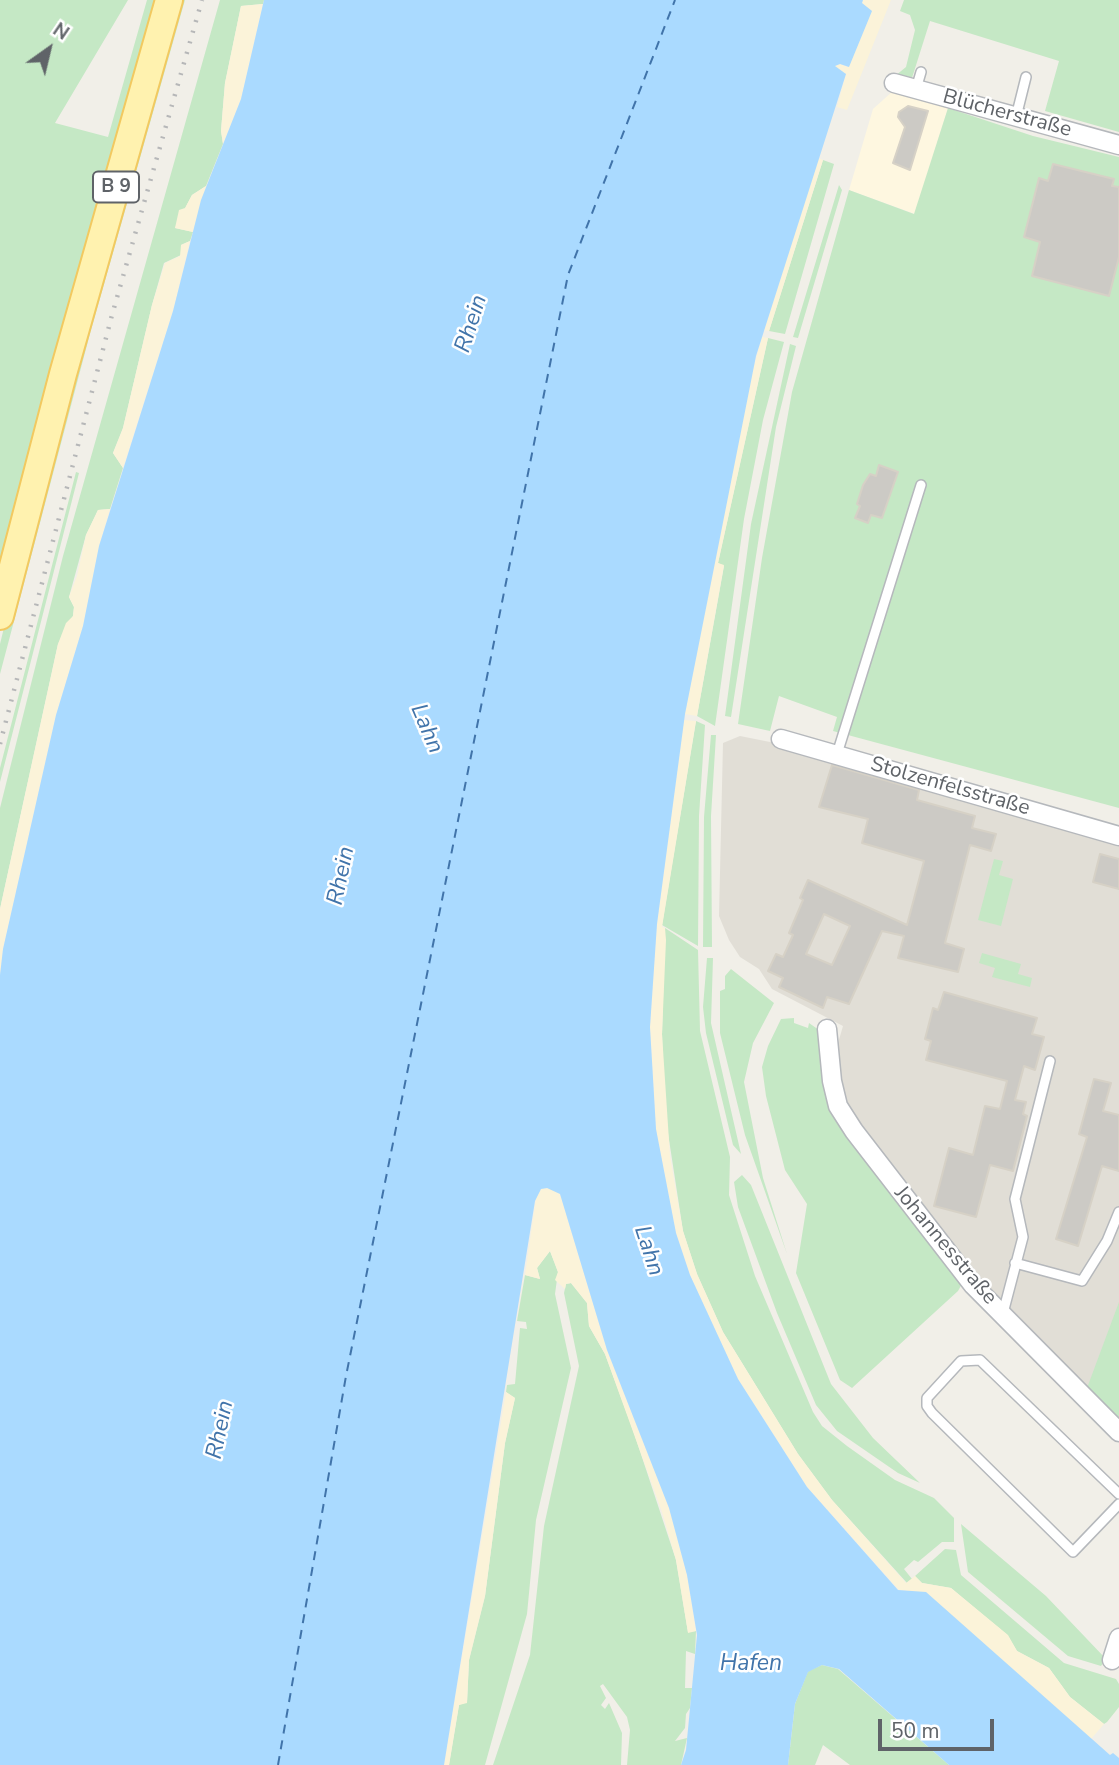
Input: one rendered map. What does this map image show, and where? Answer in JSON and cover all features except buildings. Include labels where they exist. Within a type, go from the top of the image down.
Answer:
[{"type":"main road","name":"B 9","points":[[0,616],[63,374],[169,0]]},
{"type":"street","name":"Blücherstraße","points":[[894,83],[918,81],[1016,117],[1119,145]]},
{"type":"street","name":"Stolzenfelsstraße","points":[[781,739],[1119,836]]},
{"type":"street","name":"Johannesstraße","points":[[827,1028],[832,1081],[846,1120],[917,1216],[973,1285],[1119,1432]]},
{"type":"street","points":[[1112,1660],[1119,1637]]},
{"type":"lane","points":[[1016,117],[1026,77]]},
{"type":"lane","points":[[837,754],[921,485]]},
{"type":"lane","points":[[1003,1315],[1023,1237],[1015,1199],[1050,1061]]},
{"type":"lane","points":[[1015,1263],[1082,1281],[1107,1241],[1119,1212]]},
{"type":"lane","points":[[1119,1494],[981,1360],[961,1361],[927,1398],[932,1413],[1073,1552],[1119,1504]]},
{"type":"shaded area","points":[[893,91],[948,108],[915,214],[849,190],[873,109]]},
{"type":"shaded area","points":[[740,736],[780,744],[1119,842],[1119,1419],[977,1280],[849,1111],[839,1082],[836,1050],[843,1026],[772,989],[759,969],[740,957],[729,940],[719,916],[723,743]]},
{"type":"green space","points":[[0,0],[128,0],[55,123],[108,137],[147,0],[160,0],[0,564]]},
{"type":"green space","points":[[177,0],[185,0],[91,330],[0,674],[0,644],[20,562]]},
{"type":"green space","points":[[220,0],[264,0],[263,4],[241,6],[225,83],[221,131],[223,144],[206,186],[192,195],[175,228],[193,232],[190,241],[181,245],[181,255],[164,263],[123,428],[113,453],[123,468],[110,509],[98,510],[86,535],[69,597],[74,607],[73,616],[58,644],[0,909],[0,808],[63,556]]},
{"type":"green space","points":[[904,0],[1119,0],[1119,132],[1045,111],[1059,61],[930,21],[911,81],[895,76],[906,67],[915,30],[910,15],[900,11]]},
{"type":"green space","points":[[948,108],[1033,136],[1119,157],[1119,808],[833,731],[837,717],[779,696],[770,731],[738,724],[762,558],[792,392],[849,190],[914,214]]},
{"type":"green space","points":[[823,160],[834,164],[785,334],[769,331]]},
{"type":"green space","points":[[839,185],[842,190],[798,338],[793,337]]},
{"type":"green space","points":[[768,338],[784,342],[763,420],[744,519],[715,726],[697,716],[724,566],[718,563]]},
{"type":"green space","points":[[790,344],[796,346],[776,427],[731,717],[725,716],[751,524]]},
{"type":"green space","points":[[76,472],[79,473],[0,782],[0,768]]},
{"type":"green space","points":[[696,721],[705,725],[699,816],[698,946],[662,925]]},
{"type":"green space","points":[[711,735],[716,735],[711,816],[712,947],[703,947],[704,817]]},
{"type":"green space","points":[[994,859],[1003,861],[999,875],[1013,879],[1001,926],[978,920]]},
{"type":"green space","points":[[665,928],[698,950],[700,1031],[730,1157],[729,1195],[755,1276],[813,1412],[822,1426],[847,1446],[895,1480],[934,1498],[954,1518],[954,1542],[942,1542],[918,1562],[914,1560],[904,1569],[912,1579],[907,1583],[832,1500],[798,1454],[723,1332],[697,1274],[683,1231],[664,1107],[662,1034]]},
{"type":"green space","points":[[982,953],[1021,964],[1018,974],[1032,978],[1030,987],[992,977],[995,968],[979,963]]},
{"type":"green space","points":[[707,958],[713,958],[711,1023],[741,1154],[733,1145],[706,1033],[703,1007]]},
{"type":"green space","points":[[731,969],[774,1003],[753,1043],[744,1082],[763,1178],[787,1254],[745,1135],[720,1033],[720,991],[725,989],[725,976]]},
{"type":"green space","points":[[794,1018],[794,1023],[808,1028],[809,1023],[819,1030],[828,1085],[963,1282],[958,1291],[852,1388],[840,1380],[796,1273],[807,1204],[785,1170],[766,1096],[762,1067],[768,1046],[781,1019]]},
{"type":"green space","points":[[742,1175],[751,1185],[831,1384],[873,1438],[920,1483],[898,1473],[837,1431],[816,1405],[777,1313],[738,1207],[734,1182]]},
{"type":"green space","points":[[550,1251],[558,1272],[555,1294],[571,1368],[536,1520],[527,1614],[485,1765],[449,1765],[459,1705],[467,1702],[469,1660],[485,1596],[505,1443],[515,1398],[506,1392],[507,1385],[515,1384],[520,1328],[527,1329],[526,1322],[517,1321],[525,1275],[540,1279],[537,1268]]},
{"type":"green space","points":[[571,1283],[587,1303],[589,1326],[605,1354],[633,1430],[676,1560],[688,1632],[696,1631],[695,1654],[686,1651],[685,1688],[692,1688],[690,1708],[686,1714],[685,1728],[675,1741],[687,1738],[681,1765],[627,1765],[630,1730],[627,1717],[603,1684],[600,1686],[606,1698],[601,1705],[605,1709],[609,1703],[622,1733],[621,1765],[493,1765],[530,1655],[544,1526],[579,1366],[564,1293],[566,1284]]},
{"type":"green space","points":[[1119,1302],[1119,1419],[1087,1388]]},
{"type":"green space","points":[[961,1524],[1046,1596],[1106,1659],[1101,1666],[1068,1656],[968,1572]]},
{"type":"green space","points":[[945,1549],[956,1550],[961,1575],[1064,1663],[1116,1679],[1119,1684],[1119,1707],[1107,1722],[1104,1724],[1070,1697],[1049,1668],[1017,1651],[1007,1635],[951,1588],[922,1583],[915,1576]]},
{"type":"green space","points":[[822,1665],[838,1669],[949,1765],[850,1765],[823,1745],[815,1765],[788,1765],[795,1704],[808,1671]]},
{"type":"sand","points":[[863,0],[891,0],[847,110],[837,107],[846,74],[834,66],[840,64],[848,67]]},
{"type":"sand","points":[[263,4],[241,99],[223,144],[221,131],[225,83],[241,6]]},
{"type":"sand","points":[[818,158],[823,160],[769,331],[764,330]]},
{"type":"sand","points":[[206,186],[193,232],[175,228],[179,210],[185,208],[192,195]]},
{"type":"sand","points":[[190,241],[173,311],[123,468],[113,453],[123,428],[152,305],[165,263],[180,256],[181,245]]},
{"type":"sand","points":[[762,337],[768,338],[718,563],[724,565],[697,716],[685,714],[748,388]]},
{"type":"sand","points":[[110,509],[99,546],[83,626],[56,715],[3,949],[0,975],[0,909],[58,644],[66,623],[73,616],[74,607],[69,597],[77,576],[86,535],[98,510]]},
{"type":"sand","points":[[684,720],[696,721],[662,927],[665,928],[666,940],[662,1034],[670,1156],[683,1231],[697,1274],[723,1332],[798,1454],[832,1500],[906,1583],[915,1576],[922,1583],[951,1588],[1008,1635],[1017,1651],[1049,1668],[1070,1697],[1104,1724],[1091,1739],[926,1593],[899,1590],[807,1487],[738,1379],[690,1275],[676,1233],[656,1129],[650,1027],[657,924]]},
{"type":"sand","points":[[552,1188],[560,1194],[607,1350],[669,1508],[687,1575],[696,1631],[688,1633],[676,1560],[662,1512],[605,1354],[589,1326],[587,1303],[571,1283],[566,1284],[565,1289],[555,1280],[558,1272],[550,1251],[537,1268],[540,1279],[525,1275],[536,1198],[541,1189]]},
{"type":"sand","points":[[506,1392],[515,1398],[505,1443],[485,1596],[469,1660],[467,1703],[459,1705],[449,1765],[444,1765]]},
{"type":"water","points":[[264,0],[863,0],[862,3],[872,11],[849,67],[840,64],[835,66],[846,74],[756,356],[685,714],[657,924],[650,1027],[656,1129],[676,1233],[690,1275],[738,1379],[807,1487],[898,1590],[926,1592],[1110,1755],[1113,1753],[1119,1758],[1119,1765],[949,1765],[839,1669],[822,1665],[808,1672],[795,1704],[788,1765],[681,1765],[686,1750],[697,1635],[687,1575],[669,1508],[607,1350],[560,1194],[547,1188],[541,1189],[535,1201],[444,1765],[0,1765],[0,975],[3,949],[56,715],[83,626],[99,546],[173,311],[201,200],[241,99]]},
{"type":"ferry route","points":[[278,1765],[346,1376],[568,275],[675,0]]},
{"type":"railway","points":[[0,744],[112,315],[202,0]]},
{"type":"water label","name":"Rhein","points":[[472,324]]},
{"type":"water label","name":"Lahn","points":[[426,729]]},
{"type":"water label","name":"Rhein","points":[[342,876]]},
{"type":"water label","name":"Lahn","points":[[648,1251]]},
{"type":"water label","name":"Rhein","points":[[221,1430]]},
{"type":"water label","name":"Hafen","points":[[751,1664]]}]
